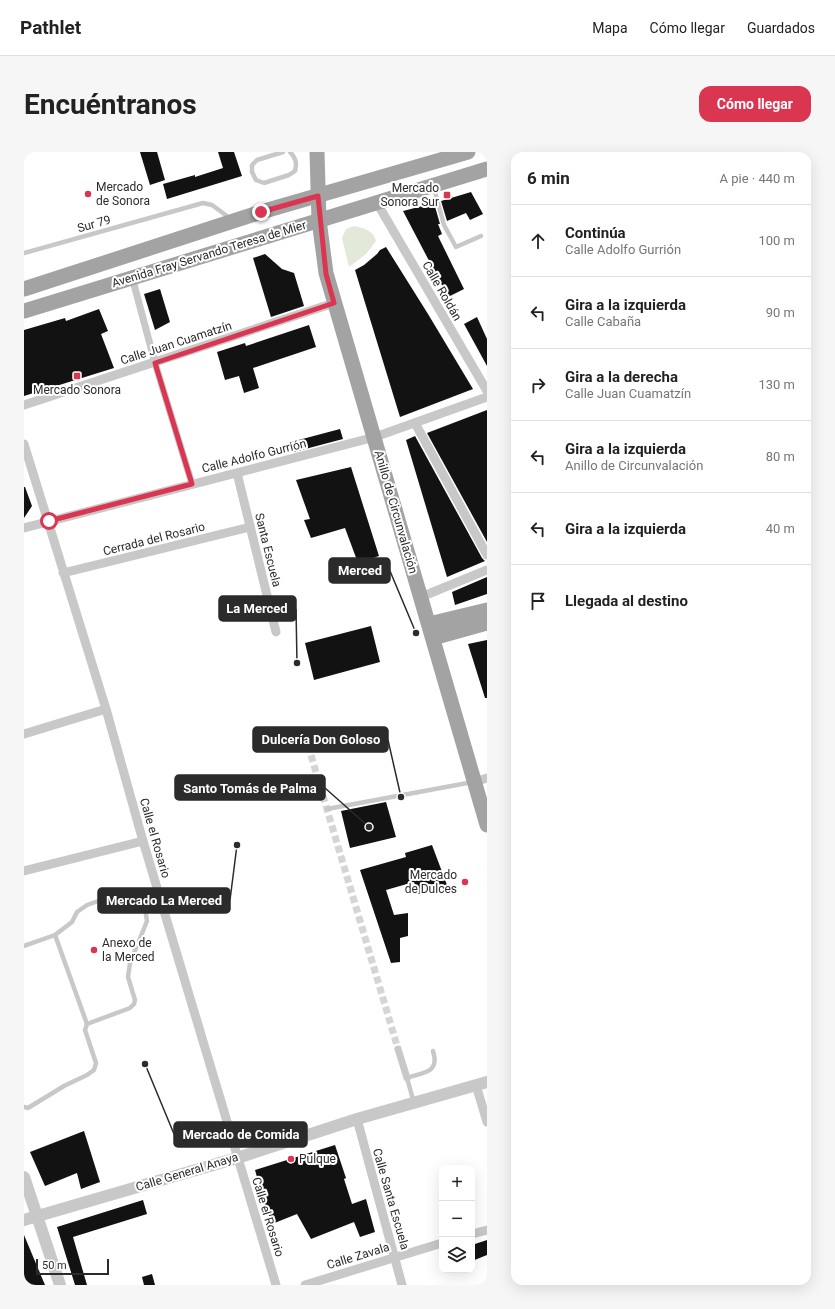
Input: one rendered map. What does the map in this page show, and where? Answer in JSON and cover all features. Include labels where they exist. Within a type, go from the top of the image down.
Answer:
[{"type":"main road","name":"Anillo de Circunvalación","points":[[317,152],[319,220],[326,274],[431,631],[481,780],[487,825]]},
{"type":"main road","name":"Avenida Fray Servando Teresa de Mier","points":[[24,289],[234,221],[468,152]]},
{"type":"main road","name":"Avenida Fray Servando Teresa de Mier","points":[[24,311],[487,169]]},
{"type":"main road","points":[[431,631],[487,610]]},
{"type":"main road","points":[[431,631],[487,623]]},
{"type":"street","name":"Calle Roldán","points":[[377,203],[487,391]]},
{"type":"street","points":[[132,277],[155,363],[192,484]]},
{"type":"street","name":"Calle Juan Cuamatzín","points":[[24,405],[334,303]]},
{"type":"street","name":"Calle Adolfo Gurrión","points":[[24,528],[374,438],[487,397]]},
{"type":"street","points":[[415,423],[487,555]]},
{"type":"street","name":"Calle el Rosario","points":[[24,444],[106,709],[143,841],[276,1285]]},
{"type":"street","name":"Santa Escuela","points":[[237,473],[276,632]]},
{"type":"street","name":"Cerrada del Rosario","points":[[63,573],[250,527]]},
{"type":"street","points":[[421,597],[487,570]]},
{"type":"street","points":[[24,734],[106,709]]},
{"type":"street","points":[[24,871],[143,841]]},
{"type":"street","points":[[398,1049],[407,1078]]},
{"type":"street","points":[[482,1084],[487,1122]]},
{"type":"street","name":"Calle General Anaya","points":[[24,1220],[237,1158],[357,1119],[482,1084]]},
{"type":"street","name":"Calle Santa Escuela","points":[[357,1119],[402,1285]]},
{"type":"street","points":[[24,1177],[60,1285]]},
{"type":"street","points":[[475,1233],[487,1230]]},
{"type":"street","name":"Calle Zavala","points":[[305,1285],[439,1244]]},
{"type":"lane","points":[[283,152],[257,160],[252,165],[252,172],[256,180],[264,183],[289,175],[295,171],[297,165],[294,154],[290,152]]},
{"type":"lane","points":[[434,186],[444,225],[456,247],[481,236]]},
{"type":"lane","name":"Sur 79","points":[[24,253],[203,203],[209,204],[234,221]]},
{"type":"lane","points":[[327,809],[481,780]]},
{"type":"lane","points":[[24,946],[55,935],[72,922],[77,912],[87,905],[127,891],[137,891],[143,897],[147,921],[130,963],[128,977],[135,1000],[134,1004],[130,1008],[86,1024]]},
{"type":"lane","points":[[24,1108],[28,1108],[64,1086],[87,1075],[94,1070],[96,1063],[85,1030],[86,1024],[55,935]]},
{"type":"lane","points":[[414,1103],[407,1078],[429,1071],[433,1068],[436,1063],[433,1051]]},
{"type":"green space","points":[[354,226],[365,229],[373,234],[376,241],[366,254],[349,267],[342,238],[346,229]]},
{"type":"building","points":[[140,152],[157,152],[165,180],[150,185]]},
{"type":"building","points":[[218,152],[234,152],[242,176],[167,199],[163,184],[195,175],[195,177],[223,168]]},
{"type":"building","points":[[471,192],[483,214],[470,220],[466,213],[447,221],[441,201]]},
{"type":"building","points":[[434,203],[440,224],[438,224],[442,234],[438,236],[464,289],[448,297],[403,211]]},
{"type":"building","points":[[386,247],[473,389],[400,417],[355,270],[364,265],[380,250]]},
{"type":"building","points":[[265,254],[282,269],[294,273],[304,306],[271,317],[253,258]]},
{"type":"building","points":[[160,289],[170,322],[155,330],[144,294]]},
{"type":"building","points":[[99,309],[108,331],[101,334],[114,368],[24,396],[24,330],[65,318],[66,321]]},
{"type":"building","points":[[477,317],[487,339],[487,366],[464,324]]},
{"type":"building","points":[[309,325],[316,347],[253,368],[259,388],[244,393],[239,376],[225,380],[217,352],[245,343],[246,346]]},
{"type":"building","points":[[487,410],[487,542],[427,433]]},
{"type":"building","points":[[340,429],[343,439],[294,452],[291,442]]},
{"type":"building","points":[[415,436],[485,561],[447,577],[406,440]]},
{"type":"building","points":[[351,467],[379,556],[358,563],[345,528],[311,538],[304,520],[310,519],[296,480]]},
{"type":"building","points":[[24,487],[32,506],[24,518]]},
{"type":"building","points":[[487,577],[487,594],[455,605],[452,592]]},
{"type":"building","points":[[371,626],[380,662],[314,680],[305,643]]},
{"type":"building","points":[[487,640],[487,698],[485,698],[468,644]]},
{"type":"building","points":[[386,802],[396,837],[350,848],[341,811]]},
{"type":"building","points":[[432,845],[447,885],[418,894],[414,882],[386,890],[394,915],[408,913],[408,936],[400,938],[400,962],[391,963],[360,870],[406,857],[405,853]]},
{"type":"building","points":[[84,1131],[100,1182],[81,1189],[77,1173],[45,1186],[30,1152]]},
{"type":"building","points":[[335,1145],[346,1178],[344,1179],[352,1204],[366,1199],[375,1232],[360,1237],[354,1222],[311,1239],[297,1214],[272,1224],[255,1170]]},
{"type":"building","points":[[143,1200],[147,1214],[73,1237],[87,1285],[75,1285],[57,1227]]},
{"type":"building","points":[[24,1235],[45,1285],[24,1285]]},
{"type":"building","points":[[487,1240],[487,1255],[475,1260],[475,1244]]},
{"type":"building","points":[[152,1274],[155,1285],[144,1285],[142,1277]]},
{"type":"tunnel","points":[[305,735],[398,1049]]},
{"type":"place","name":"Mercado de Sonora","points":[[88,194]]},
{"type":"place","name":"Mercado Sonora Sur","points":[[447,195]]},
{"type":"place","name":"Mercado Sonora","points":[[77,376]]},
{"type":"place","name":"Merced","points":[[416,633]]},
{"type":"place","name":"La Merced","points":[[297,663]]},
{"type":"place","name":"Dulcería Don Goloso","points":[[401,797]]},
{"type":"place","name":"Santo Tomás de Palma","points":[[369,827]]},
{"type":"place","name":"Mercado La Merced","points":[[237,845]]},
{"type":"place","name":"Mercado de Dulces","points":[[465,882]]},
{"type":"place","name":"Anexo de la Merced","points":[[94,950]]},
{"type":"place","name":"Mercado de Comida","points":[[145,1064]]},
{"type":"place","name":"Pulque","points":[[291,1159]]},
{"type":"route","points":[[49,521],[192,484],[155,363],[334,303],[326,274],[322,249],[318,196],[261,212]]}]
